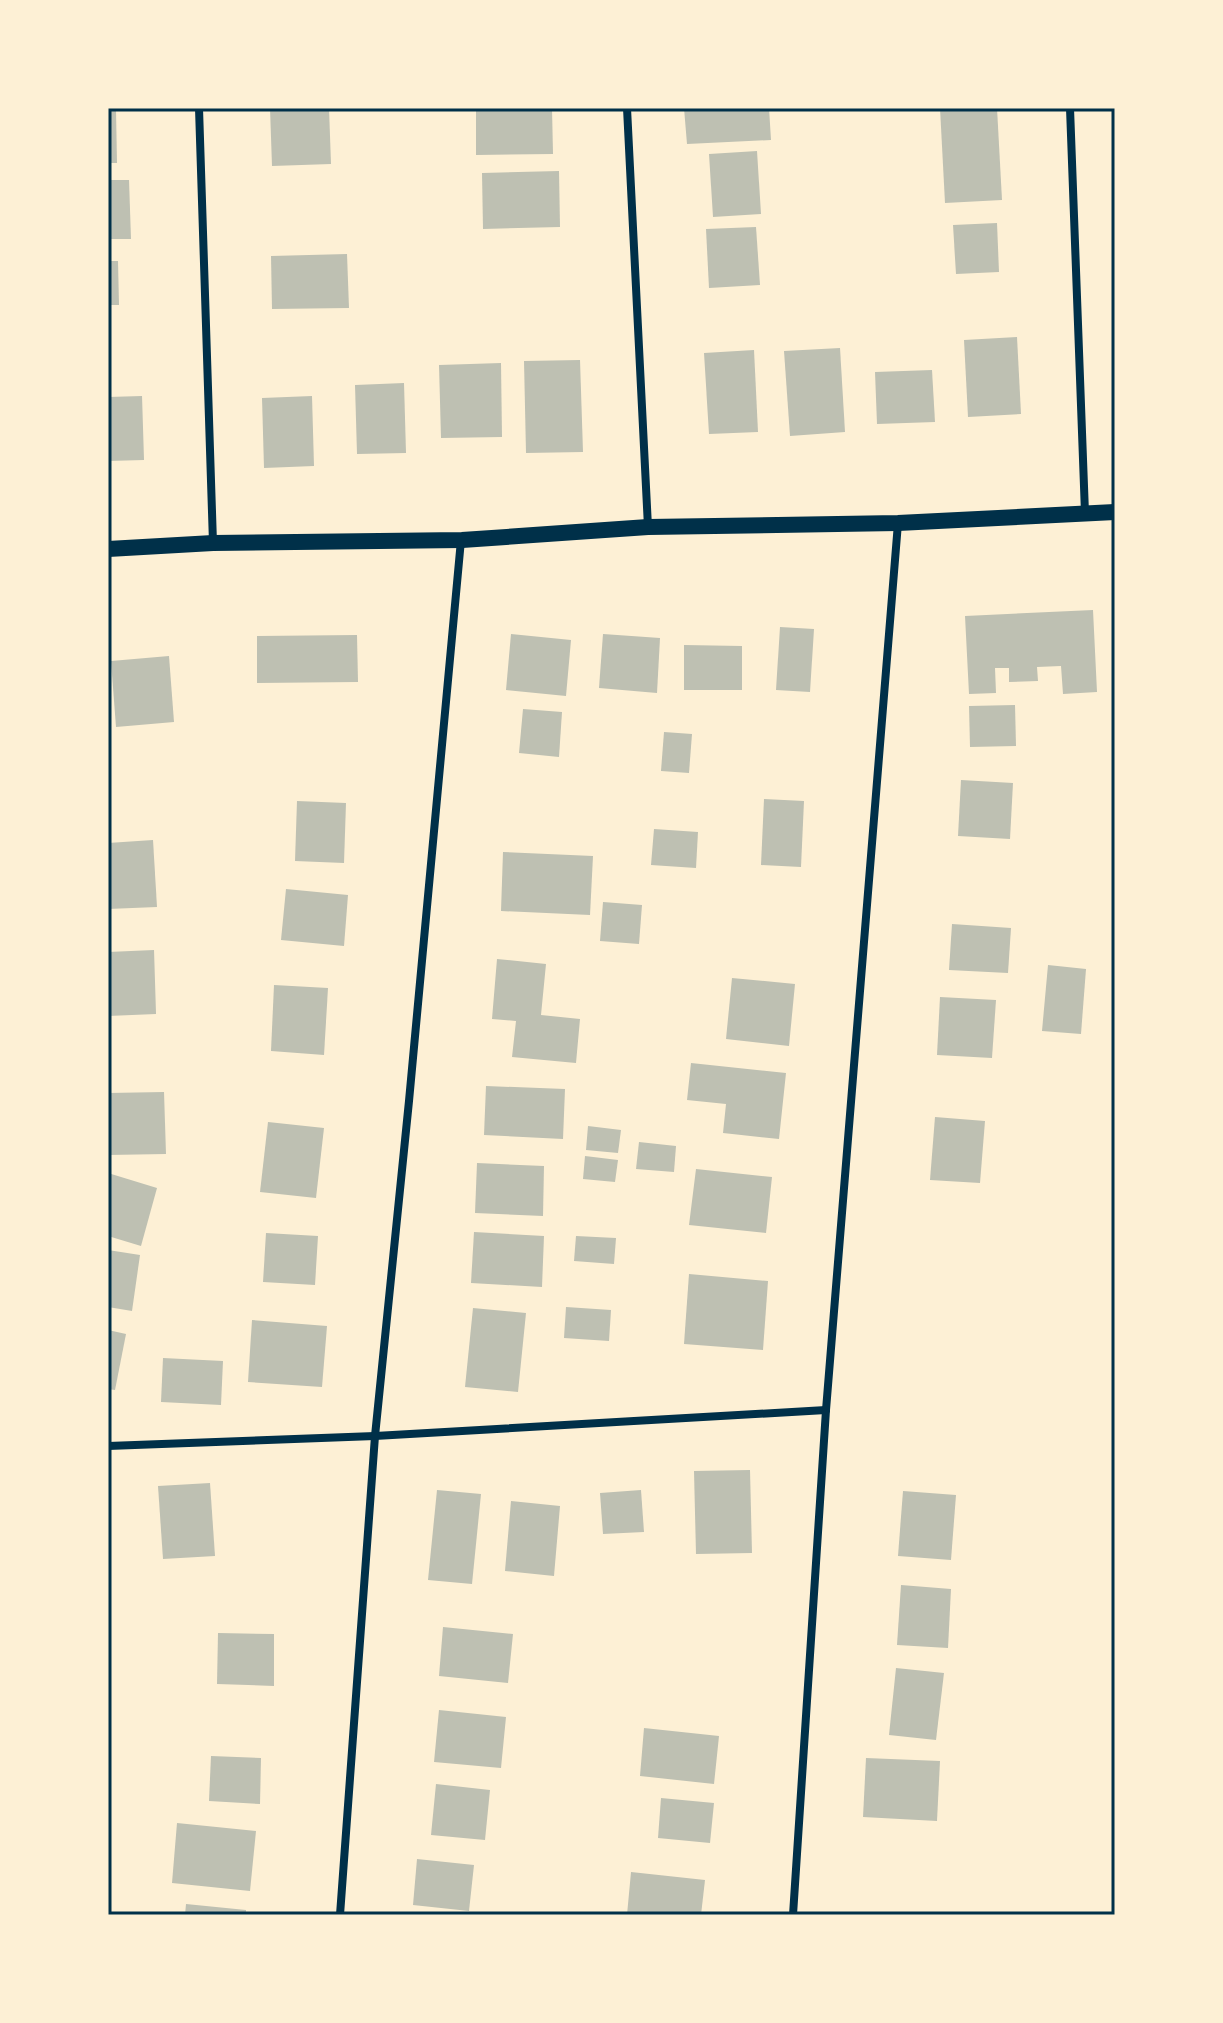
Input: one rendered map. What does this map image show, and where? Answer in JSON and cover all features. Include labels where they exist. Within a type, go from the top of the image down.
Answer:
[{"type":"main road","points":[[108,549],[213,543],[462,540],[648,527],[898,523],[1115,512]]},
{"type":"street","points":[[199,108],[213,543]]},
{"type":"street","points":[[627,108],[648,527]]},
{"type":"street","points":[[1070,108],[1085,513]]},
{"type":"street","points":[[793,1915],[826,1410],[898,523]]},
{"type":"street","points":[[340,1915],[375,1436],[462,540]]},
{"type":"street","points":[[108,1446],[375,1436],[826,1410]]},
{"type":"building","points":[[270,108],[329,108],[331,164],[272,166]]},
{"type":"building","points":[[476,108],[552,108],[553,154],[476,155]]},
{"type":"building","points":[[684,108],[769,108],[771,140],[687,144]]},
{"type":"building","points":[[940,108],[997,108],[1002,200],[945,203]]},
{"type":"building","points":[[108,110],[116,110],[117,163],[108,163]]},
{"type":"building","points":[[757,151],[761,214],[713,217],[709,154]]},
{"type":"building","points":[[559,171],[560,227],[483,229],[482,173]]},
{"type":"building","points":[[108,180],[129,180],[131,239],[108,239]]},
{"type":"building","points":[[997,223],[999,272],[956,274],[953,225]]},
{"type":"building","points":[[756,227],[760,285],[709,288],[706,229]]},
{"type":"building","points":[[347,254],[349,308],[272,309],[271,256]]},
{"type":"building","points":[[108,261],[118,261],[119,305],[108,305]]},
{"type":"building","points":[[1017,337],[1021,414],[968,417],[964,340]]},
{"type":"building","points":[[840,348],[845,432],[790,436],[784,351]]},
{"type":"building","points":[[754,350],[758,432],[709,434],[704,353]]},
{"type":"building","points":[[580,360],[583,452],[526,453],[524,361]]},
{"type":"building","points":[[501,363],[502,437],[441,438],[439,365]]},
{"type":"building","points":[[932,370],[935,422],[877,424],[875,372]]},
{"type":"building","points":[[404,383],[406,453],[357,454],[355,385]]},
{"type":"building","points":[[142,396],[144,460],[108,461],[108,397]]},
{"type":"building","points":[[312,396],[314,466],[264,468],[262,398]]},
{"type":"building","points":[[1093,610],[1097,692],[1063,694],[1061,666],[1037,667],[1038,681],[1009,682],[1009,668],[995,668],[996,693],[969,694],[965,616]]},
{"type":"building","points":[[780,627],[814,629],[810,692],[776,690]]},
{"type":"building","points":[[511,634],[571,640],[566,696],[506,690]]},
{"type":"building","points":[[603,634],[660,638],[657,693],[599,688]]},
{"type":"building","points":[[357,635],[358,682],[257,683],[257,636]]},
{"type":"building","points":[[684,645],[742,646],[742,690],[684,690]]},
{"type":"building","points":[[169,656],[174,722],[116,727],[111,661]]},
{"type":"building","points":[[1015,705],[1016,746],[970,747],[969,706]]},
{"type":"building","points":[[523,709],[562,712],[559,757],[519,753]]},
{"type":"building","points":[[664,732],[692,734],[689,773],[661,771]]},
{"type":"building","points":[[961,780],[1013,783],[1010,839],[958,836]]},
{"type":"building","points":[[764,799],[804,801],[801,867],[761,865]]},
{"type":"building","points":[[297,801],[346,803],[344,863],[295,861]]},
{"type":"building","points":[[654,829],[698,832],[696,868],[651,865]]},
{"type":"building","points":[[153,840],[157,907],[108,909],[108,843]]},
{"type":"building","points":[[503,852],[593,856],[590,915],[501,911]]},
{"type":"building","points":[[286,889],[348,895],[344,946],[281,940]]},
{"type":"building","points":[[603,902],[642,905],[639,944],[600,941]]},
{"type":"building","points":[[952,924],[1011,928],[1008,973],[949,970]]},
{"type":"building","points":[[154,950],[156,1014],[108,1016],[108,952]]},
{"type":"building","points":[[497,959],[546,964],[541,1015],[580,1019],[576,1063],[512,1057],[516,1021],[492,1019]]},
{"type":"building","points":[[1048,965],[1086,969],[1081,1034],[1042,1031]]},
{"type":"building","points":[[732,978],[795,984],[789,1046],[726,1039]]},
{"type":"building","points":[[274,985],[328,988],[324,1055],[271,1051]]},
{"type":"building","points":[[940,997],[996,1000],[992,1058],[937,1055]]},
{"type":"building","points":[[691,1063],[786,1073],[779,1139],[723,1133],[726,1104],[687,1100]]},
{"type":"building","points":[[486,1086],[565,1089],[563,1139],[484,1135]]},
{"type":"building","points":[[164,1092],[166,1154],[108,1155],[108,1093]]},
{"type":"building","points":[[935,1117],[985,1121],[980,1183],[930,1180]]},
{"type":"building","points":[[268,1122],[324,1128],[316,1198],[260,1192]]},
{"type":"building","points":[[588,1126],[621,1130],[618,1153],[586,1150]]},
{"type":"building","points":[[639,1142],[676,1146],[674,1172],[636,1169]]},
{"type":"building","points":[[585,1156],[618,1160],[615,1182],[583,1179]]},
{"type":"building","points":[[477,1163],[544,1166],[543,1216],[475,1213]]},
{"type":"building","points":[[696,1169],[772,1177],[766,1233],[689,1225]]},
{"type":"building","points":[[108,1173],[157,1188],[141,1246],[108,1236]]},
{"type":"building","points":[[474,1232],[544,1236],[542,1287],[471,1283]]},
{"type":"building","points":[[266,1233],[318,1236],[315,1285],[263,1282]]},
{"type":"building","points":[[576,1236],[616,1238],[614,1264],[574,1261]]},
{"type":"building","points":[[108,1250],[140,1255],[132,1311],[108,1307]]},
{"type":"building","points":[[689,1274],[768,1281],[763,1350],[684,1344]]},
{"type":"building","points":[[566,1307],[611,1310],[609,1341],[564,1338]]},
{"type":"building","points":[[473,1308],[526,1313],[518,1392],[465,1387]]},
{"type":"building","points":[[252,1320],[327,1326],[322,1387],[248,1382]]},
{"type":"building","points":[[108,1330],[126,1334],[115,1390],[108,1389]]},
{"type":"building","points":[[163,1358],[223,1361],[221,1405],[161,1402]]},
{"type":"building","points":[[750,1470],[752,1553],[696,1554],[694,1471]]},
{"type":"building","points":[[210,1483],[215,1556],[163,1559],[158,1486]]},
{"type":"building","points":[[437,1490],[481,1494],[472,1584],[428,1580]]},
{"type":"building","points":[[641,1490],[644,1532],[603,1534],[600,1493]]},
{"type":"building","points":[[903,1491],[956,1495],[951,1560],[898,1556]]},
{"type":"building","points":[[511,1501],[560,1506],[554,1576],[505,1571]]},
{"type":"building","points":[[901,1585],[951,1589],[948,1648],[897,1645]]},
{"type":"building","points":[[443,1627],[513,1634],[508,1683],[439,1676]]},
{"type":"building","points":[[218,1633],[274,1634],[274,1686],[217,1684]]},
{"type":"building","points":[[896,1668],[944,1673],[936,1740],[889,1735]]},
{"type":"building","points":[[439,1710],[506,1717],[501,1768],[434,1762]]},
{"type":"building","points":[[644,1728],[719,1736],[714,1784],[640,1776]]},
{"type":"building","points":[[211,1756],[261,1758],[260,1804],[209,1801]]},
{"type":"building","points":[[866,1758],[940,1761],[937,1821],[863,1817]]},
{"type":"building","points":[[436,1784],[490,1790],[485,1840],[431,1835]]},
{"type":"building","points":[[661,1798],[714,1803],[710,1843],[658,1838]]},
{"type":"building","points":[[177,1823],[256,1831],[250,1891],[172,1883]]},
{"type":"building","points":[[417,1859],[474,1865],[469,1911],[413,1905]]},
{"type":"building","points":[[631,1872],[705,1880],[701,1915],[627,1915]]},
{"type":"building","points":[[186,1904],[246,1910],[246,1915],[185,1915]]}]
